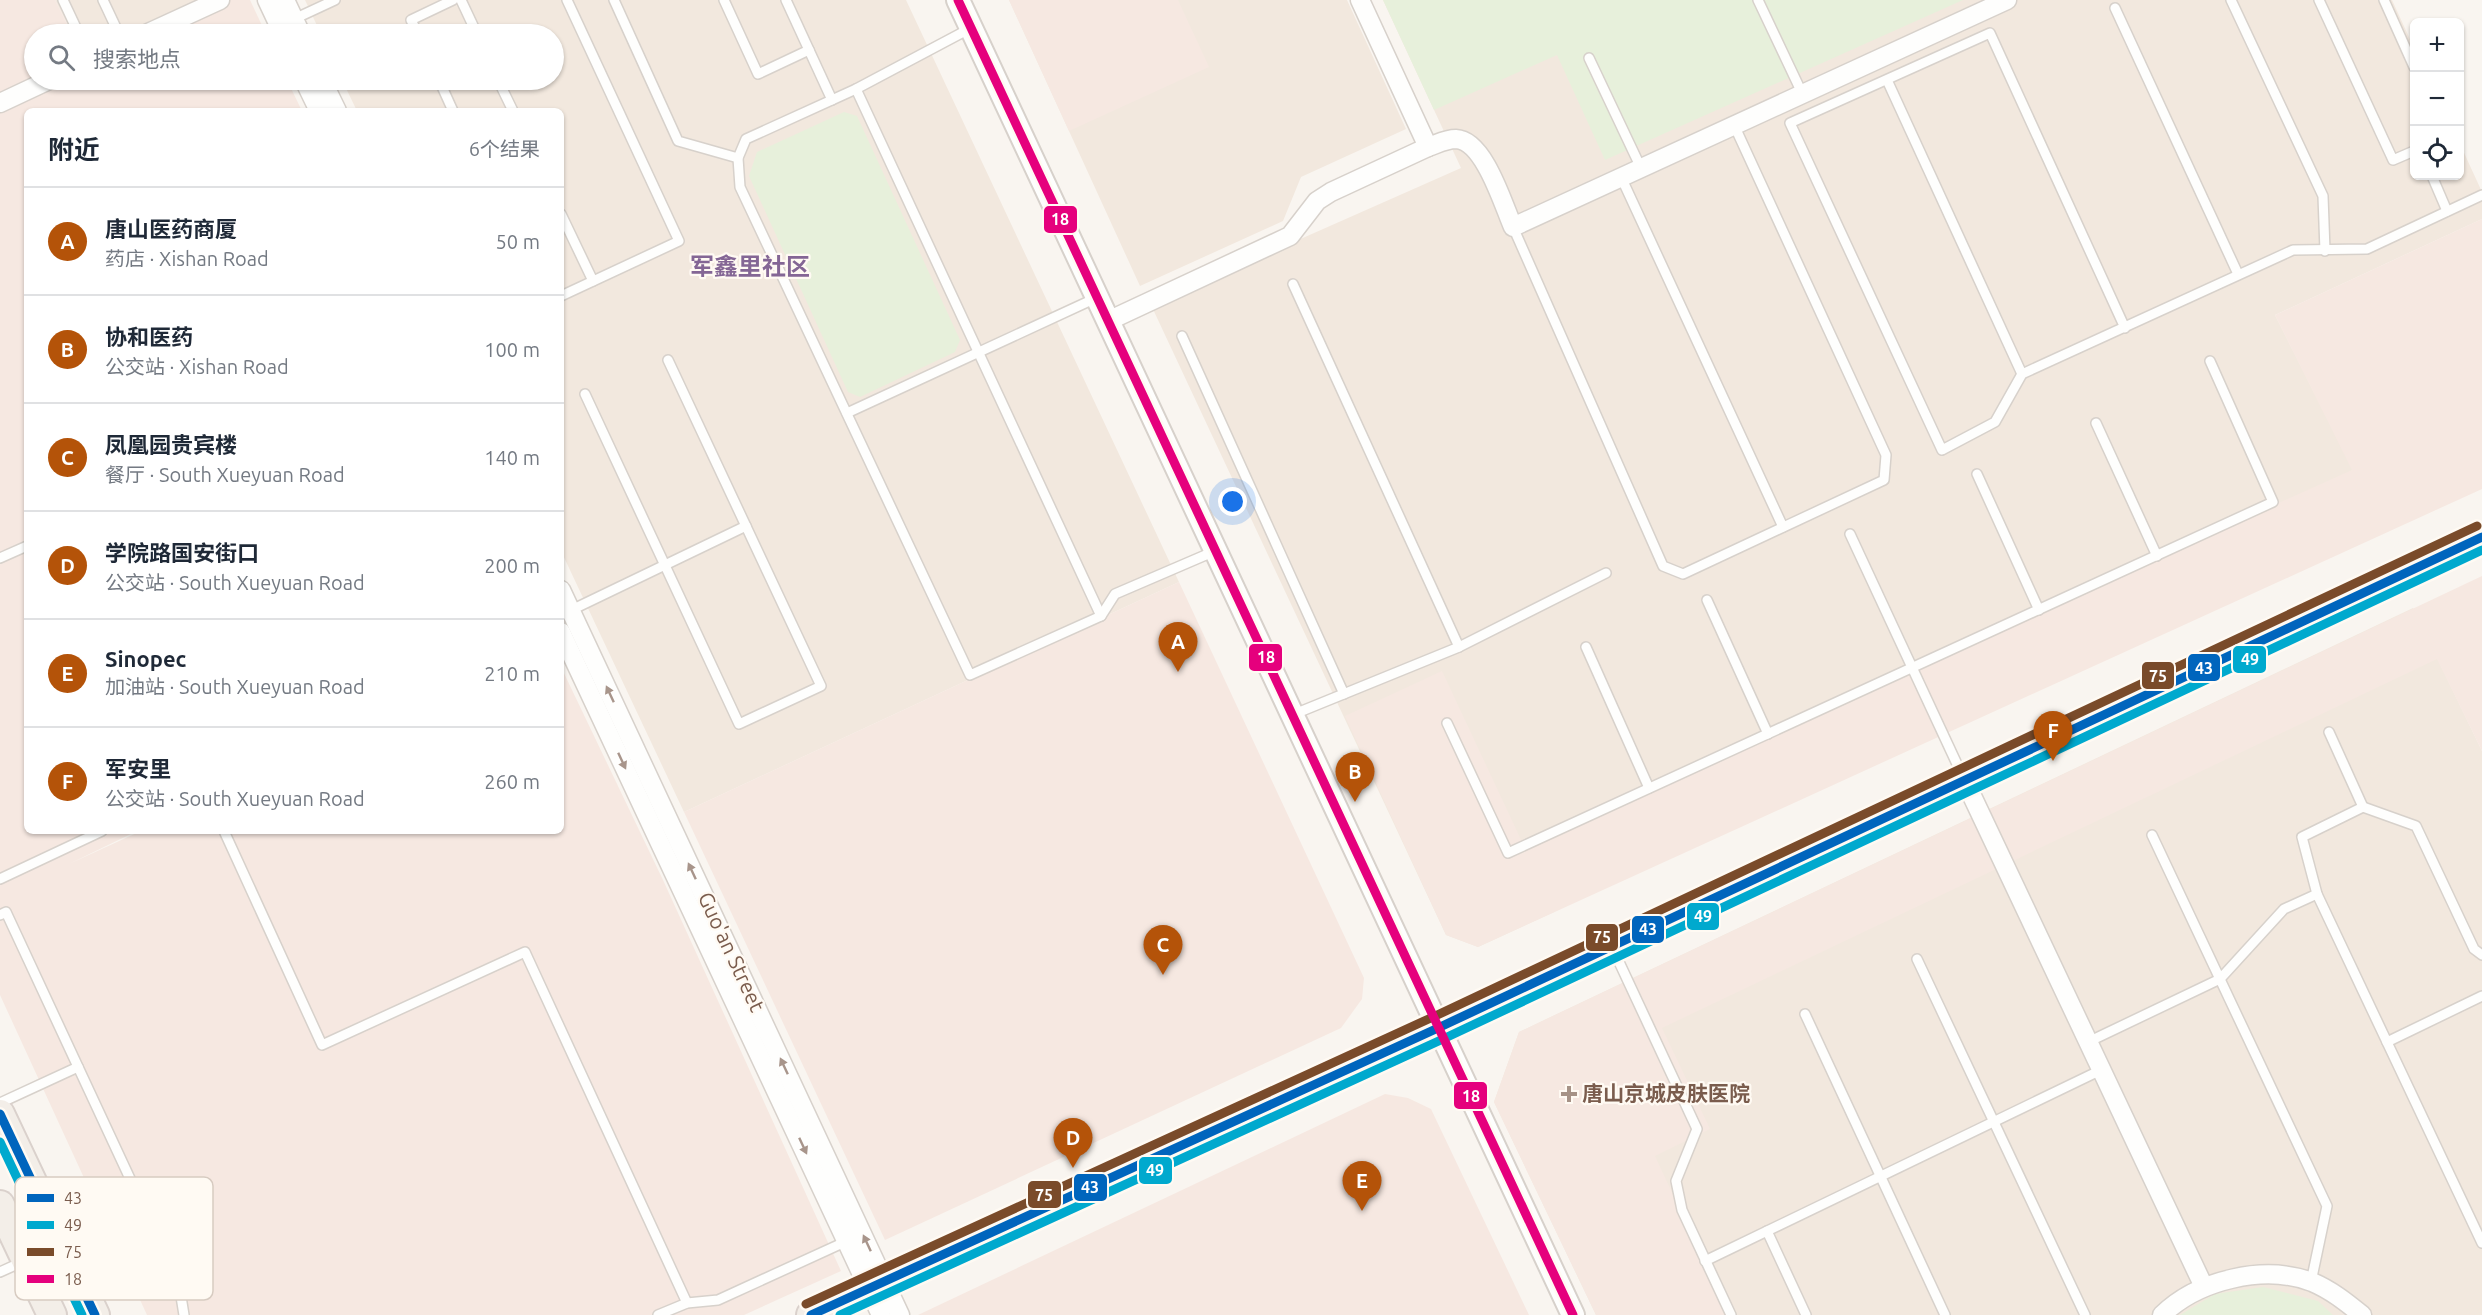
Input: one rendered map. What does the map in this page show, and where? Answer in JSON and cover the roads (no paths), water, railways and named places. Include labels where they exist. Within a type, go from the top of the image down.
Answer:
[{"type":"main road","points":[[811,1315],[1612,947],[2482,537]]},
{"type":"main road","points":[[0,1114],[30,1177]]},
{"type":"main road","points":[[0,1205],[15,1237]]},
{"type":"main road","points":[[45,1300],[52,1315]]},
{"type":"main road","points":[[88,1300],[95,1315]]},
{"type":"street","points":[[168,24],[220,0]]},
{"type":"street","points":[[267,0],[285,24]]},
{"type":"street","points":[[285,0],[288,24]]},
{"type":"street","points":[[958,0],[1573,1315]]},
{"type":"street","points":[[1360,0],[1428,147]]},
{"type":"street","points":[[1108,321],[1290,236],[1317,201],[1324,196],[1428,147],[1457,139],[1471,145],[1482,156],[1513,226],[2007,0]]},
{"type":"street","points":[[0,103],[28,90]]},
{"type":"street","points":[[309,90],[318,108]]},
{"type":"street","points":[[327,90],[336,108]]},
{"type":"street","name":"Guo'an Street","points":[[566,612],[877,1284],[881,1315]]},
{"type":"street","name":"Guo'an Street","points":[[564,638],[848,1241],[900,1315]]},
{"type":"street","points":[[1965,779],[2204,1287]]},
{"type":"street","points":[[2162,1315],[2170,1306],[2204,1287],[2222,1280],[2250,1275],[2283,1276],[2311,1282],[2338,1295],[2362,1315]]},
{"type":"lane","points":[[63,0],[75,24]]},
{"type":"lane","points":[[103,0],[114,24]]},
{"type":"lane","points":[[297,24],[335,0]]},
{"type":"lane","points":[[413,24],[411,20],[453,0]]},
{"type":"lane","points":[[461,0],[472,24]]},
{"type":"lane","points":[[564,295],[679,241],[567,0]]},
{"type":"lane","points":[[614,0],[678,141],[738,158]]},
{"type":"lane","points":[[724,0],[758,74],[809,50]]},
{"type":"lane","points":[[786,0],[832,100]]},
{"type":"lane","points":[[1758,0],[1802,93]]},
{"type":"lane","points":[[2231,0],[2323,196],[2325,251]]},
{"type":"lane","points":[[2319,0],[2393,160],[2410,153]]},
{"type":"lane","points":[[2384,0],[2410,56]]},
{"type":"lane","points":[[2115,8],[2238,274]]},
{"type":"lane","points":[[971,28],[856,89],[746,139],[738,158],[740,187],[970,675],[1101,616],[1115,594],[1215,551]]},
{"type":"lane","points":[[2125,328],[1990,33],[1790,123],[1942,450],[1995,422],[2022,374],[2125,328],[2238,274],[2293,250],[2367,249],[2482,195]]},
{"type":"lane","points":[[1590,58],[1641,168]]},
{"type":"lane","points":[[1887,80],[2022,374]]},
{"type":"lane","points":[[856,89],[1101,616]]},
{"type":"lane","points":[[444,90],[452,108]]},
{"type":"lane","points":[[503,90],[512,108]]},
{"type":"lane","points":[[1513,226],[1663,566],[1683,574],[1884,480],[1887,455],[1734,125]]},
{"type":"lane","points":[[1621,177],[1783,527]]},
{"type":"lane","points":[[2434,180],[2447,211]]},
{"type":"lane","points":[[564,220],[593,281]]},
{"type":"lane","points":[[1293,284],[1459,647]]},
{"type":"lane","points":[[848,413],[1097,297]]},
{"type":"lane","points":[[1182,336],[1344,694]]},
{"type":"lane","points":[[585,394],[739,724],[821,686],[668,360]]},
{"type":"lane","points":[[1447,723],[1508,853],[2273,502],[2210,361]]},
{"type":"lane","points":[[2096,423],[2157,556]]},
{"type":"lane","points":[[1977,474],[2039,610]]},
{"type":"lane","points":[[566,612],[746,526]]},
{"type":"lane","points":[[1850,534],[1965,779]]},
{"type":"lane","points":[[0,558],[24,547]]},
{"type":"lane","points":[[1292,716],[1459,647],[1606,573]]},
{"type":"lane","points":[[1707,600],[1768,734]]},
{"type":"lane","points":[[1586,647],[1650,788]]},
{"type":"lane","points":[[2329,732],[2363,807],[2416,826],[2474,948],[2482,955]]},
{"type":"lane","points":[[2363,807],[2302,837],[2318,894],[2482,1243]]},
{"type":"lane","points":[[0,879],[96,834]]},
{"type":"lane","points":[[225,834],[322,1045],[525,952],[687,1303]]},
{"type":"lane","points":[[2152,835],[2327,1206],[2311,1282]]},
{"type":"lane","points":[[2088,1042],[2220,979],[2284,909],[2318,894]]},
{"type":"lane","points":[[0,915],[6,912],[129,1177]]},
{"type":"lane","points":[[1612,947],[1697,1129],[1676,1181],[1682,1210],[1731,1315]]},
{"type":"lane","points":[[1917,960],[2085,1315]]},
{"type":"lane","points":[[2387,1042],[2482,996]]},
{"type":"lane","points":[[1805,1014],[1945,1315]]},
{"type":"lane","points":[[0,1104],[78,1067]]},
{"type":"lane","points":[[1705,1261],[2101,1070]]},
{"type":"lane","points":[[1767,1231],[1806,1315]]},
{"type":"lane","points":[[658,1315],[687,1303],[718,1300],[848,1241]]},
{"type":"lane","points":[[0,1272],[15,1265]]},
{"type":"lane","points":[[182,1300],[184,1315]]},
{"type":"place","name":"唐山医药商厦","points":[[1178,672]]},
{"type":"place","name":"军安里","points":[[2053,761]]},
{"type":"place","name":"协和医药","points":[[1355,802]]},
{"type":"place","name":"凤凰园贵宾楼","points":[[1163,975]]},
{"type":"place","name":"唐山京城皮肤医院","points":[[1569,1094]]},
{"type":"place","name":"学院路国安街口","points":[[1073,1168]]},
{"type":"place","name":"Sinopec","points":[[1362,1211]]},
{"type":"district","name":"军鑫里社区","points":[[750,267]]}]
